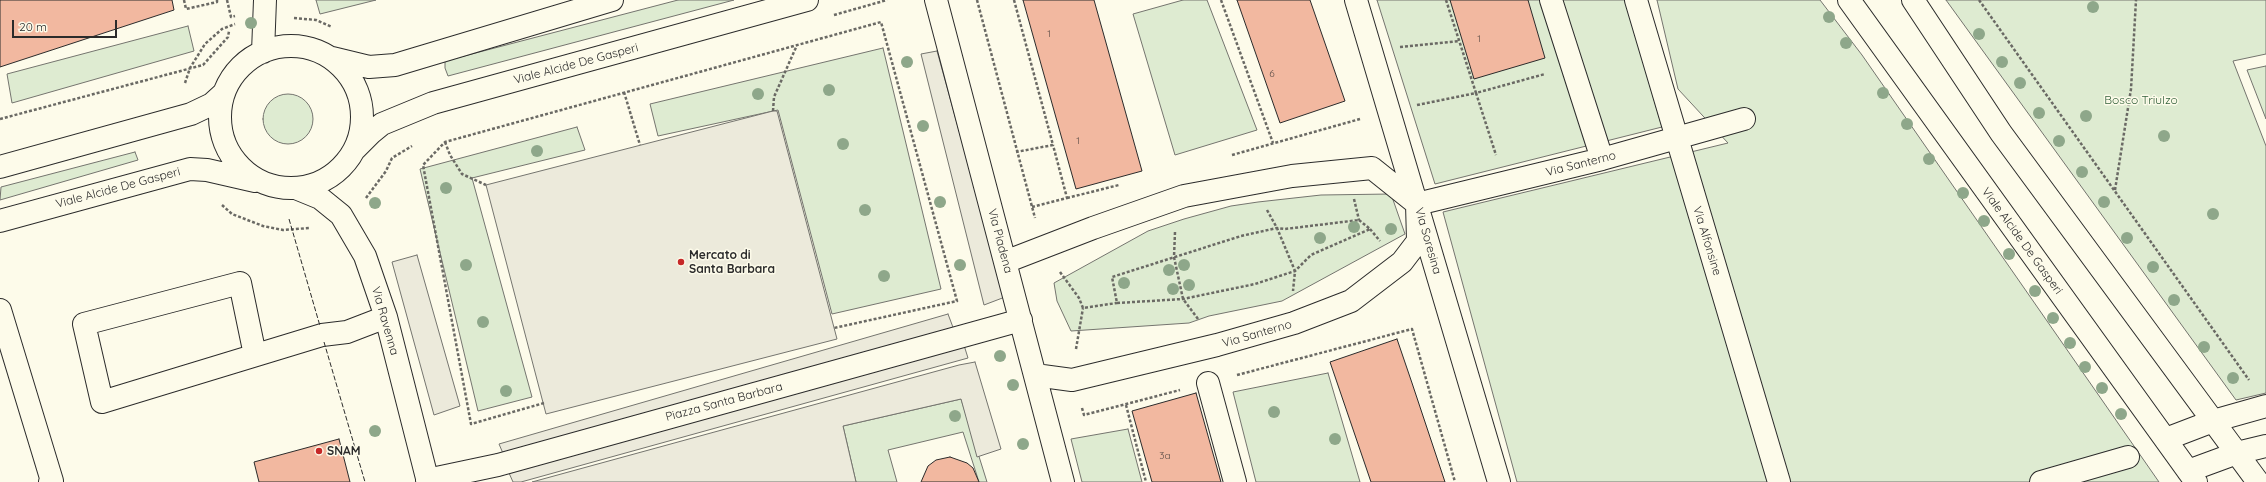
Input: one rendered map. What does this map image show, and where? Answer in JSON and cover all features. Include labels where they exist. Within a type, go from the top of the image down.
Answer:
[{"type":"street","points":[[262,52],[265,0]]},
{"type":"street","points":[[327,56],[346,72],[358,94],[362,107],[362,125],[355,149],[345,164],[331,177],[315,185],[298,188],[276,187],[260,182],[242,170],[225,146],[219,118],[223,94],[228,82],[239,68],[262,52],[276,48],[298,46],[317,51],[327,56],[369,67],[395,65],[612,0]]},
{"type":"street","name":"Viale Alcide De Gasperi","points":[[355,149],[382,124],[433,103],[807,0]]},
{"type":"street","name":"Via Piadena","points":[[936,0],[1063,482]]},
{"type":"street","name":"Via Soresina","points":[[1356,0],[1418,204],[1499,482]]},
{"type":"street","points":[[1551,0],[1602,159]]},
{"type":"street","name":"Via Alfonsine","points":[[1636,0],[1779,482]]},
{"type":"street","name":"Viale Alcide De Gasperi","points":[[1849,0],[2192,477]]},
{"type":"street","points":[[1913,0],[2000,133],[2258,482]]},
{"type":"street","points":[[0,167],[191,114],[212,104],[223,94]]},
{"type":"street","name":"Via Santerno","points":[[1035,375],[1072,380],[1217,345],[1294,324],[1351,301],[1398,266],[1418,241],[1418,204],[1602,159],[1744,119]]},
{"type":"street","points":[[1006,262],[1184,196],[1250,183],[1335,170],[1372,168],[1418,204]]},
{"type":"street","name":"Viale Alcide De Gasperi","points":[[0,220],[190,169],[207,170],[260,182]]},
{"type":"street","name":"Via Ravenna","points":[[298,188],[320,198],[341,215],[352,232],[370,269],[386,318],[428,481]]},
{"type":"street","points":[[255,355],[240,283],[84,324],[102,402],[322,335],[347,332],[386,318]]},
{"type":"street","points":[[0,310],[52,481],[50,482]]},
{"type":"street","name":"Piazza Santa Barbara","points":[[428,481],[498,465],[1021,320]]},
{"type":"street","points":[[1208,383],[1235,482]]},
{"type":"street","points":[[2166,439],[2213,422],[2266,406]]},
{"type":"street","points":[[2192,477],[2237,453],[2266,446]]},
{"type":"street","points":[[2041,482],[2128,457]]},
{"type":"path","points":[[184,0],[186,9],[217,2],[217,0]]},
{"type":"path","points":[[227,0],[231,17]]},
{"type":"path","points":[[830,16],[887,0]]},
{"type":"path","points":[[977,0],[1042,248],[1079,298],[1083,308],[1117,303],[1183,299],[1256,284],[1295,271],[1311,255],[1370,230],[1359,220],[1277,228],[1241,236],[1112,277],[1117,303]]},
{"type":"path","points":[[1014,0],[1067,198],[1032,207]]},
{"type":"path","points":[[1221,0],[1273,143]]},
{"type":"path","points":[[1446,0],[1476,92],[1572,67]]},
{"type":"path","points":[[1979,0],[2251,382]]},
{"type":"path","points":[[2115,190],[2131,89],[2136,0]]},
{"type":"path","points":[[544,403],[471,424],[423,165],[445,142],[881,22],[956,301],[834,328]]},
{"type":"path","points":[[0,119],[203,65],[228,37],[229,31]]},
{"type":"path","points":[[1371,51],[1459,41]]},
{"type":"path","points":[[773,111],[774,97],[797,45]]},
{"type":"path","points":[[624,92],[640,145]]},
{"type":"path","points":[[445,142],[450,155],[462,174],[486,185]]},
{"type":"path","points":[[220,204],[232,214],[250,222],[283,230],[310,228],[324,224],[341,215],[366,198],[386,171],[392,158],[416,143]]},
{"type":"path","points":[[1016,152],[1053,145]]},
{"type":"path","points":[[1250,183],[1277,228],[1295,271]]},
{"type":"path","points":[[1174,257],[1183,299],[1217,345]]},
{"type":"path","points":[[1084,416],[1412,329],[1455,482]]},
{"type":"path","points":[[1126,405],[1146,482]]},
{"type":"green space","points":[[316,0],[376,0],[320,14]]},
{"type":"green space","points":[[678,0],[734,0],[448,76],[445,68],[445,61]]},
{"type":"green space","points":[[1183,0],[1207,0],[1257,130],[1175,155],[1133,14]]},
{"type":"green space","points":[[1377,0],[1625,0],[1662,127],[1435,184]]},
{"type":"green space","points":[[1657,0],[1820,0],[1862,55],[2159,482],[1517,482],[1443,212],[1728,143],[1678,89]]},
{"type":"green space","name":"Bosco Triulzo","points":[[1946,0],[2266,0],[2266,54],[2233,61],[2266,146],[2266,393],[2236,400]]},
{"type":"green space","points":[[188,26],[194,51],[12,103],[7,74]]},
{"type":"green space","points":[[883,48],[941,289],[832,314],[778,110],[658,136],[650,104]]},
{"type":"green space","points":[[2266,66],[2266,119],[2247,70]]},
{"type":"green space","points":[[283,94],[293,94],[306,101],[313,114],[313,124],[306,137],[293,144],[283,144],[274,140],[267,133],[263,124],[263,114],[267,105],[274,98]]},
{"type":"green space","points":[[577,127],[585,150],[472,178],[532,397],[478,411],[420,169]]},
{"type":"green space","points":[[135,152],[138,160],[0,200],[1,187]]},
{"type":"green space","points":[[1391,194],[1405,234],[1282,301],[1209,316],[1189,323],[1071,331],[1057,301],[1054,283],[1148,231],[1184,219],[1231,206],[1258,202],[1321,195]]},
{"type":"green space","points":[[1328,373],[1360,482],[1256,482],[1233,392]]},
{"type":"green space","points":[[961,399],[987,482],[979,482],[963,432],[888,450],[897,482],[856,482],[843,426]]},
{"type":"green space","points":[[1128,429],[1142,482],[1082,482],[1071,439]]},
{"type":"shaded area","points":[[937,51],[1005,297],[984,305],[921,54]]},
{"type":"shaded area","points":[[777,111],[837,339],[546,414],[486,185]]},
{"type":"shaded area","points":[[417,255],[460,406],[434,415],[392,262]]},
{"type":"shaded area","points":[[948,314],[954,330],[505,458],[499,444]]},
{"type":"shaded area","points":[[963,342],[968,358],[521,482],[513,482],[509,473]]},
{"type":"shaded area","points":[[975,362],[1001,449],[977,457],[961,399],[843,426],[856,482],[532,482],[959,365]]},
{"type":"building","points":[[0,0],[172,0],[174,10],[0,67]]},
{"type":"building","points":[[1023,0],[1094,0],[1142,171],[1076,189]]},
{"type":"building","points":[[1237,0],[1310,0],[1345,101],[1280,123]]},
{"type":"building","points":[[1450,0],[1528,0],[1545,58],[1474,79]]},
{"type":"building","points":[[1397,339],[1445,482],[1371,482],[1330,362]]},
{"type":"building","points":[[1196,393],[1221,482],[1152,482],[1132,411]]},
{"type":"building","name":"SNAM","points":[[339,439],[350,482],[259,482],[254,462]]},
{"type":"building","points":[[950,457],[967,463],[973,468],[979,482],[921,482],[928,466],[936,460]]},
{"type":"fence","points":[[289,219],[320,326]]},
{"type":"fence","points":[[324,342],[365,482]]},
{"type":"place","name":"Mercato di Santa Barbara","points":[[681,262]]},
{"type":"place","name":"SNAM","points":[[319,451]]}]
